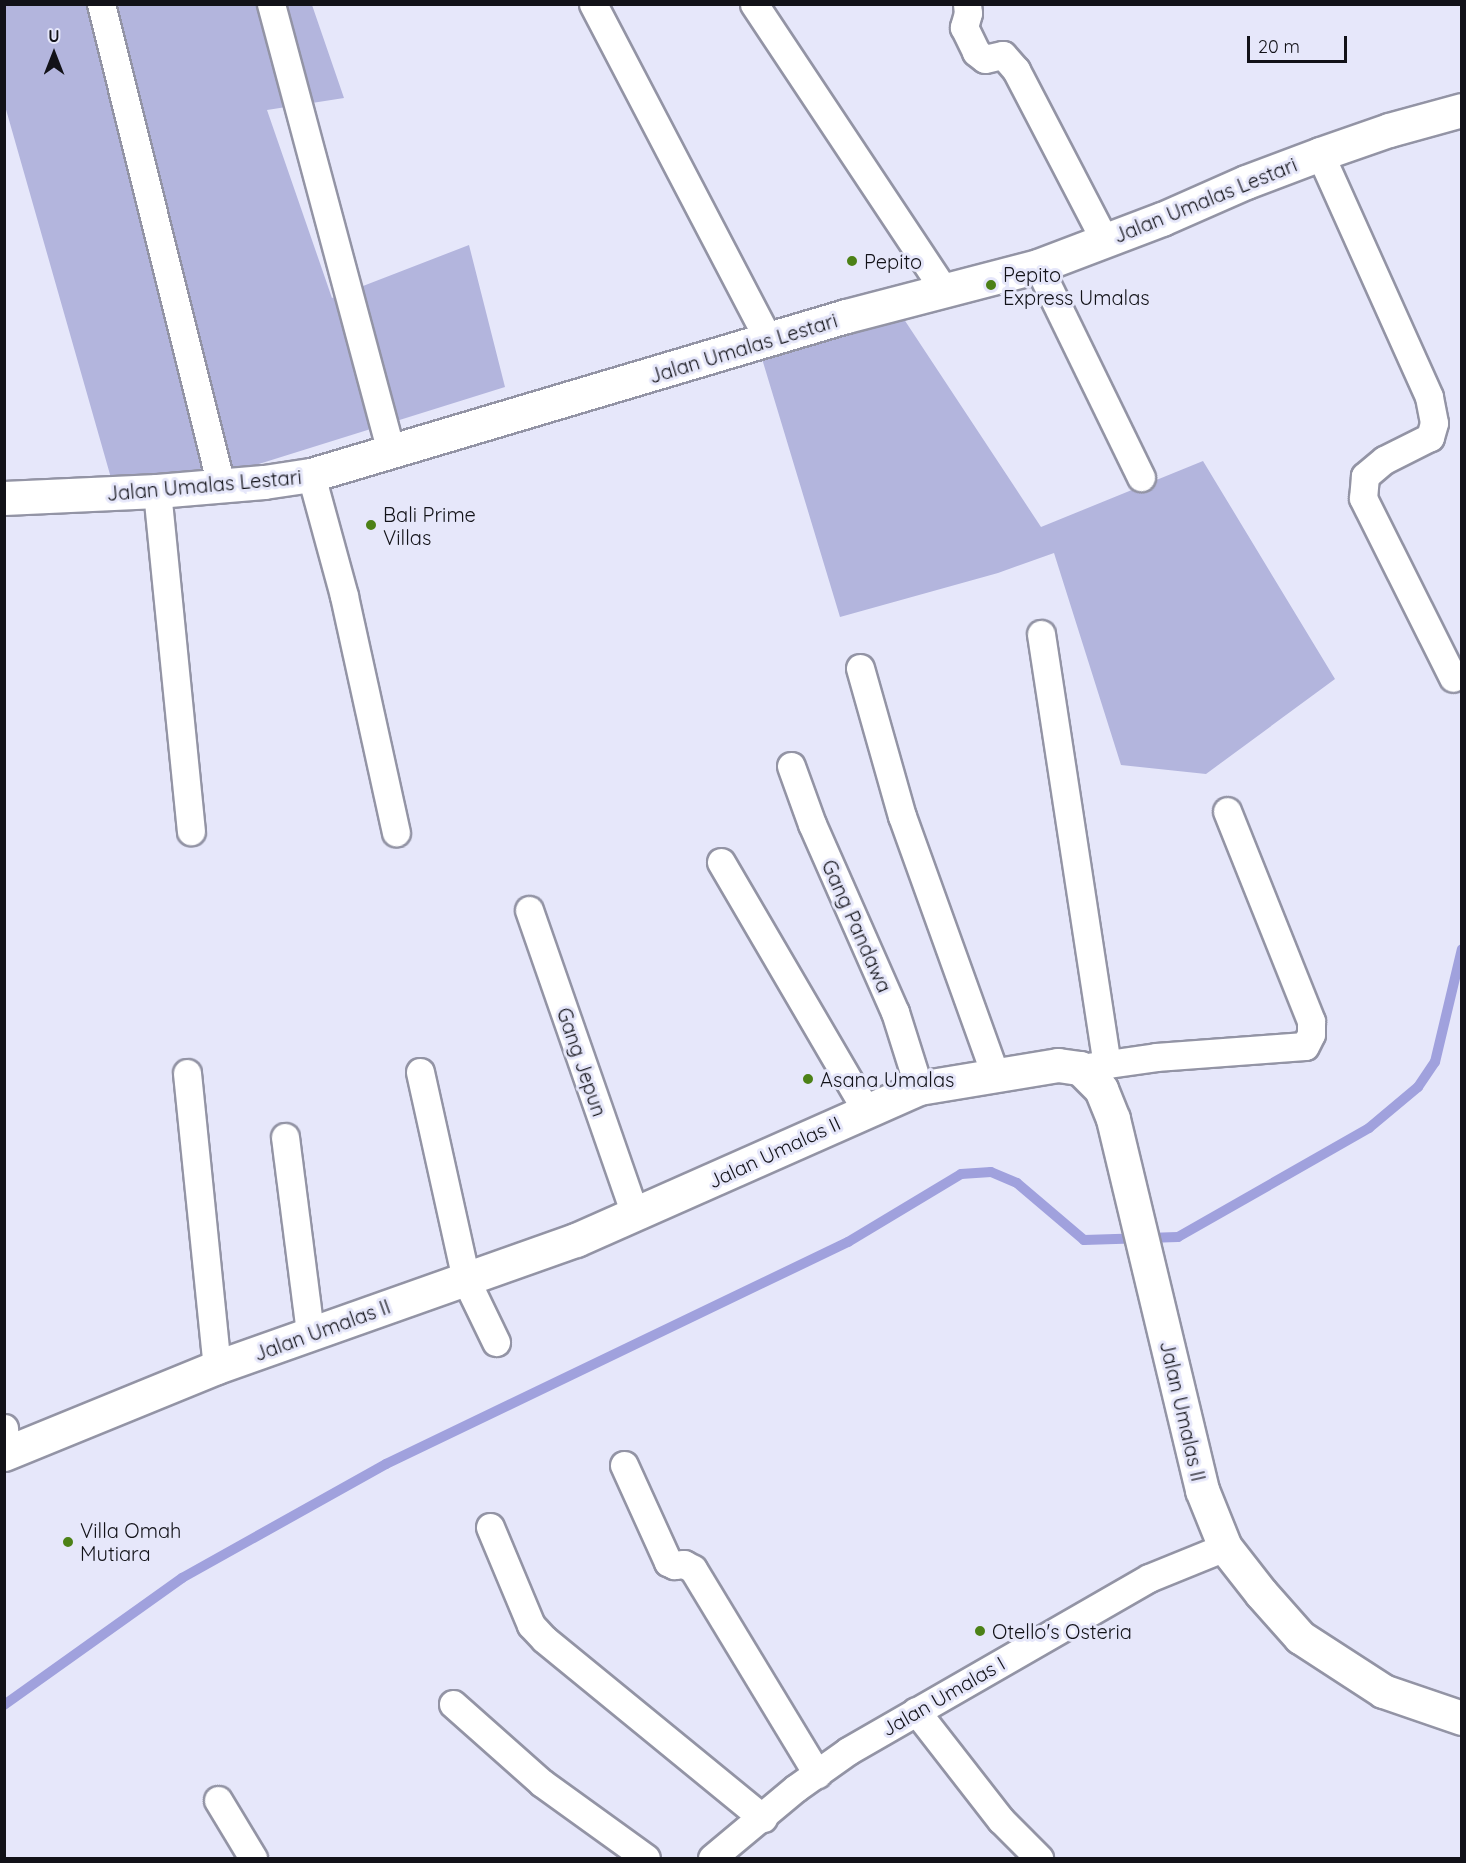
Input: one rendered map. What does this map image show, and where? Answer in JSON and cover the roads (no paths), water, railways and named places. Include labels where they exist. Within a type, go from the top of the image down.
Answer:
[{"type":"street","points":[[100,4],[221,486]]},
{"type":"street","points":[[271,4],[391,451]]},
{"type":"street","points":[[593,4],[768,339]]},
{"type":"street","points":[[754,4],[943,289]]},
{"type":"street","points":[[967,4],[968,13],[964,27],[976,51],[985,59],[1003,55],[1016,70],[1105,241]]},
{"type":"street","name":"Jalan Umalas Lestari","points":[[4,498],[158,491],[311,475],[768,339],[943,289],[1038,266],[1320,154],[1389,130],[1461,110]]},
{"type":"street","points":[[1320,154],[1429,397],[1434,423],[1430,437],[1384,460],[1365,476],[1363,498],[1453,678]]},
{"type":"street","points":[[1038,266],[1141,477]]},
{"type":"street","points":[[311,475],[344,596],[396,832]]},
{"type":"street","points":[[158,491],[191,831]]},
{"type":"street","points":[[1041,634],[1094,1066],[1156,1057],[1305,1046],[1311,1034],[1311,1021],[1227,811]]},
{"type":"street","points":[[860,668],[902,816],[996,1075]]},
{"type":"street","name":"Gang Pandawa","points":[[791,766],[812,824],[895,1012],[919,1088]]},
{"type":"street","points":[[721,862],[866,1110]]},
{"type":"street","name":"Gang Jepun","points":[[529,910],[635,1214]]},
{"type":"street","name":"Jalan Umalas II","points":[[5,1445],[310,1333],[576,1240],[919,1088],[1058,1065],[1094,1066],[1113,1119],[1202,1490],[1225,1546],[1261,1593],[1300,1637],[1383,1691],[1461,1718]]},
{"type":"street","points":[[420,1072],[466,1280],[496,1342]]},
{"type":"street","points":[[187,1073],[217,1367]]},
{"type":"street","points":[[285,1137],[310,1333]]},
{"type":"street","points":[[624,1465],[668,1562],[674,1565],[684,1564],[693,1569],[817,1774]]},
{"type":"street","points":[[490,1527],[531,1625],[544,1639],[763,1818]]},
{"type":"street","name":"Jalan Umalas I","points":[[712,1858],[763,1818],[796,1788],[848,1751],[1149,1578],[1225,1546]]},
{"type":"street","points":[[453,1704],[542,1783],[646,1858]]},
{"type":"street","points":[[916,1711],[1001,1820],[1039,1858]]},
{"type":"street","points":[[218,1800],[253,1858]]},
{"type":"waterway","points":[[4,1705],[182,1578],[386,1464],[848,1242],[961,1174],[991,1172],[1017,1183],[1084,1240],[1178,1237],[1369,1128],[1418,1087],[1435,1062],[1462,949]]},
{"type":"place","name":"Pepito","points":[[852,261]]},
{"type":"place","name":"Pepito Express Umalas","points":[[991,285]]},
{"type":"place","name":"Bali Prime Villas","points":[[371,525]]},
{"type":"place","name":"Asana Umalas","points":[[808,1079]]},
{"type":"place","name":"Villa Omah Mutiara","points":[[68,1542]]},
{"type":"place","name":"Otello's Osteria","points":[[980,1631]]}]
